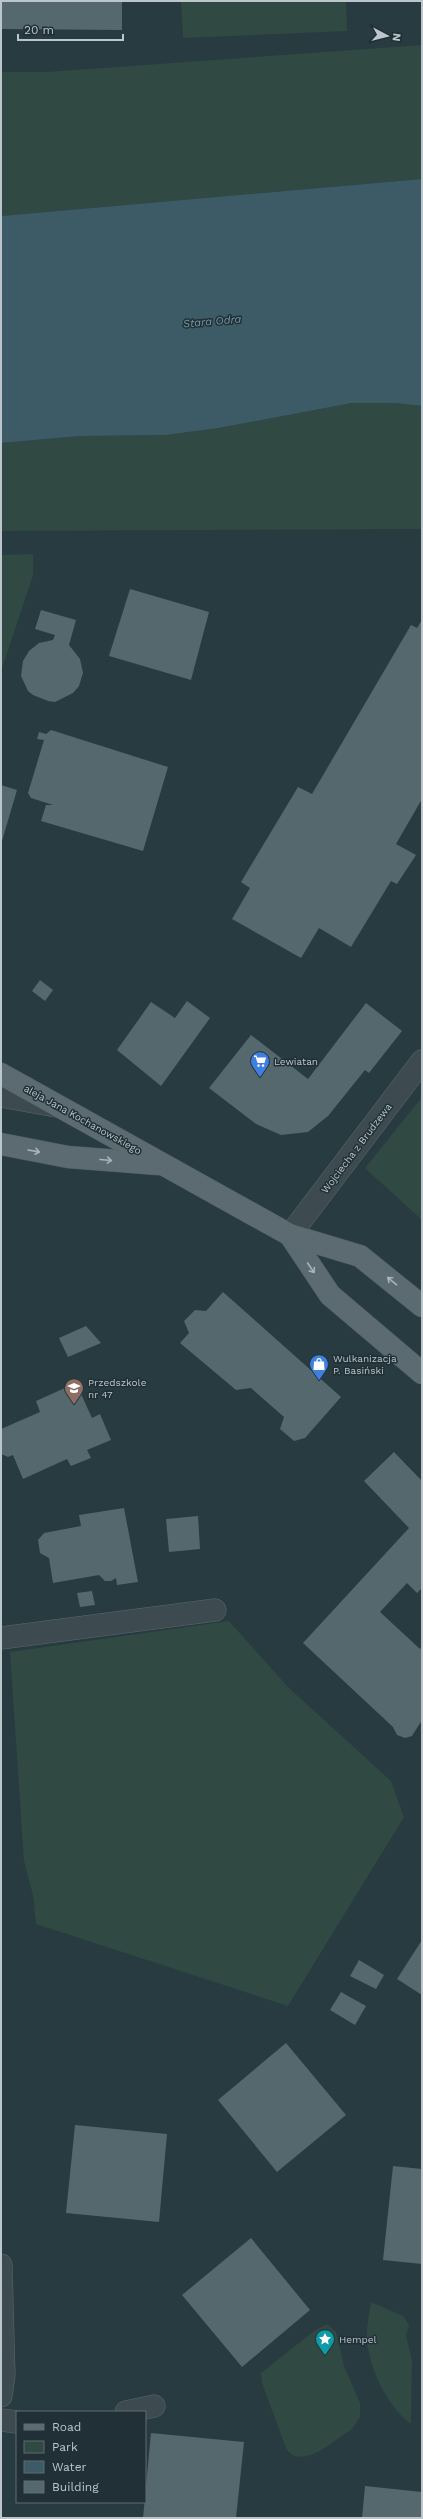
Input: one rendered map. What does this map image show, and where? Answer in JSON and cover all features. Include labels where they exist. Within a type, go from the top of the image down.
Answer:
[{"type":"main road","name":"aleja Jana Kochanowskiego","points":[[1,1074],[290,1235],[360,1256],[422,1306]]},
{"type":"main road","name":"aleja Jana Kochanowskiego","points":[[1,1144],[68,1157],[165,1165]]},
{"type":"main road","name":"aleja Jana Kochanowskiego","points":[[290,1235],[330,1295],[422,1373]]},
{"type":"street","name":"Wojciecha z Brudzewa","points":[[290,1235],[422,1061]]},
{"type":"street","points":[[1,1096],[61,1107]]},
{"type":"street","points":[[1,1638],[215,1610]]},
{"type":"street","points":[[1,2265],[4,2376],[1,2396]]},
{"type":"street","points":[[131,2411],[154,2406]]},
{"type":"street","points":[[1,2420],[16,2422]]},
{"type":"green space","points":[[181,1],[346,1],[347,31],[183,38]]},
{"type":"green space","points":[[422,45],[422,179],[1,216],[1,72],[47,72]]},
{"type":"green space","points":[[352,403],[395,403],[422,406],[422,529],[1,531],[1,443],[80,436],[166,435],[219,428]]},
{"type":"green space","points":[[33,554],[33,575],[1,671],[1,555]]},
{"type":"green space","points":[[422,1097],[422,1220],[365,1168]]},
{"type":"green space","points":[[229,1621],[288,1687],[391,1781],[404,1817],[288,2006],[36,1924],[33,1895],[24,1861],[10,1652]]},
{"type":"green space","points":[[371,2302],[403,2316],[409,2325],[406,2336],[412,2360],[411,2424],[395,2408],[388,2398],[376,2376],[372,2364],[367,2342]]},
{"type":"green space","points":[[327,2324],[336,2332],[344,2366],[360,2403],[360,2417],[352,2429],[324,2448],[316,2453],[299,2457],[292,2454],[286,2448],[262,2383],[261,2373],[314,2331]]},
{"type":"water","name":"Stara Odra","points":[[422,179],[422,406],[395,403],[352,403],[219,428],[166,435],[80,436],[1,443],[1,216]]},
{"type":"building","points":[[1,1],[122,1],[122,30],[1,29]]},
{"type":"building","points":[[130,589],[209,612],[191,680],[109,656]]},
{"type":"building","points":[[41,610],[76,620],[69,645],[80,659],[83,673],[79,686],[73,693],[55,702],[33,695],[28,691],[21,676],[23,661],[29,651],[39,643],[53,640],[55,635],[35,629]]},
{"type":"building","points":[[422,620],[422,799],[396,844],[416,855],[397,884],[391,881],[351,947],[319,928],[301,958],[232,919],[250,888],[241,882],[298,787],[312,794],[411,625],[417,628]]},
{"type":"building","points":[[51,730],[168,767],[143,851],[41,821],[46,805],[53,805],[31,798],[28,793],[44,740],[37,739],[39,732],[46,734]]},
{"type":"building","points":[[1,785],[17,790],[2,841],[1,841]]},
{"type":"building","points":[[40,980],[53,990],[45,1001],[32,991]]},
{"type":"building","points":[[187,1001],[210,1018],[161,1086],[117,1050],[151,1002],[175,1018]]},
{"type":"building","points":[[366,1003],[402,1031],[369,1073],[365,1070],[328,1116],[308,1132],[281,1135],[256,1124],[209,1088],[251,1035],[308,1079]]},
{"type":"building","points":[[223,1292],[341,1397],[305,1438],[294,1441],[280,1429],[284,1417],[251,1388],[236,1390],[180,1343],[189,1333],[184,1321],[195,1310],[206,1311]]},
{"type":"building","points":[[86,1326],[101,1343],[68,1357],[59,1338]]},
{"type":"building","points":[[76,1383],[92,1418],[100,1414],[111,1440],[87,1450],[91,1458],[71,1466],[67,1459],[23,1479],[13,1455],[8,1457],[1,1454],[1,1429],[40,1412],[36,1401]]},
{"type":"building","points":[[394,1452],[422,1481],[422,1588],[417,1593],[407,1583],[380,1612],[420,1649],[422,1646],[422,1720],[412,1736],[405,1738],[397,1735],[393,1727],[303,1643],[409,1528],[364,1481]]},
{"type":"building","points":[[124,1508],[138,1582],[117,1585],[116,1578],[111,1581],[105,1581],[99,1575],[53,1583],[49,1558],[40,1553],[38,1540],[44,1533],[81,1526],[79,1515]]},
{"type":"building","points":[[198,1516],[200,1549],[169,1552],[166,1519]]},
{"type":"building","points":[[92,1591],[95,1605],[80,1607],[77,1593]]},
{"type":"building","points":[[422,1940],[422,1995],[397,1979]]},
{"type":"building","points":[[359,1960],[384,1975],[376,1989],[350,1976]]},
{"type":"building","points":[[341,1992],[366,2006],[355,2025],[330,2010]]},
{"type":"building","points":[[286,2043],[346,2115],[277,2172],[218,2100]]},
{"type":"building","points":[[75,2125],[167,2134],[159,2222],[66,2213]]},
{"type":"building","points":[[393,2166],[422,2169],[422,2264],[383,2260]]},
{"type":"building","points":[[251,2238],[310,2310],[242,2367],[182,2295]]},
{"type":"building","points":[[151,2433],[244,2442],[236,2518],[143,2518],[144,2503],[146,2503],[146,2486]]},
{"type":"building","points":[[365,2486],[422,2492],[422,2518],[362,2518]]},
{"type":"place","name":"Lewiatan","points":[[260,1078]]},
{"type":"place","name":"Wulkanizacja P. Basiński","points":[[319,1381]]},
{"type":"place","name":"Przedszkole nr 47","points":[[74,1405]]},
{"type":"place","name":"Hempel","points":[[325,2356]]}]
